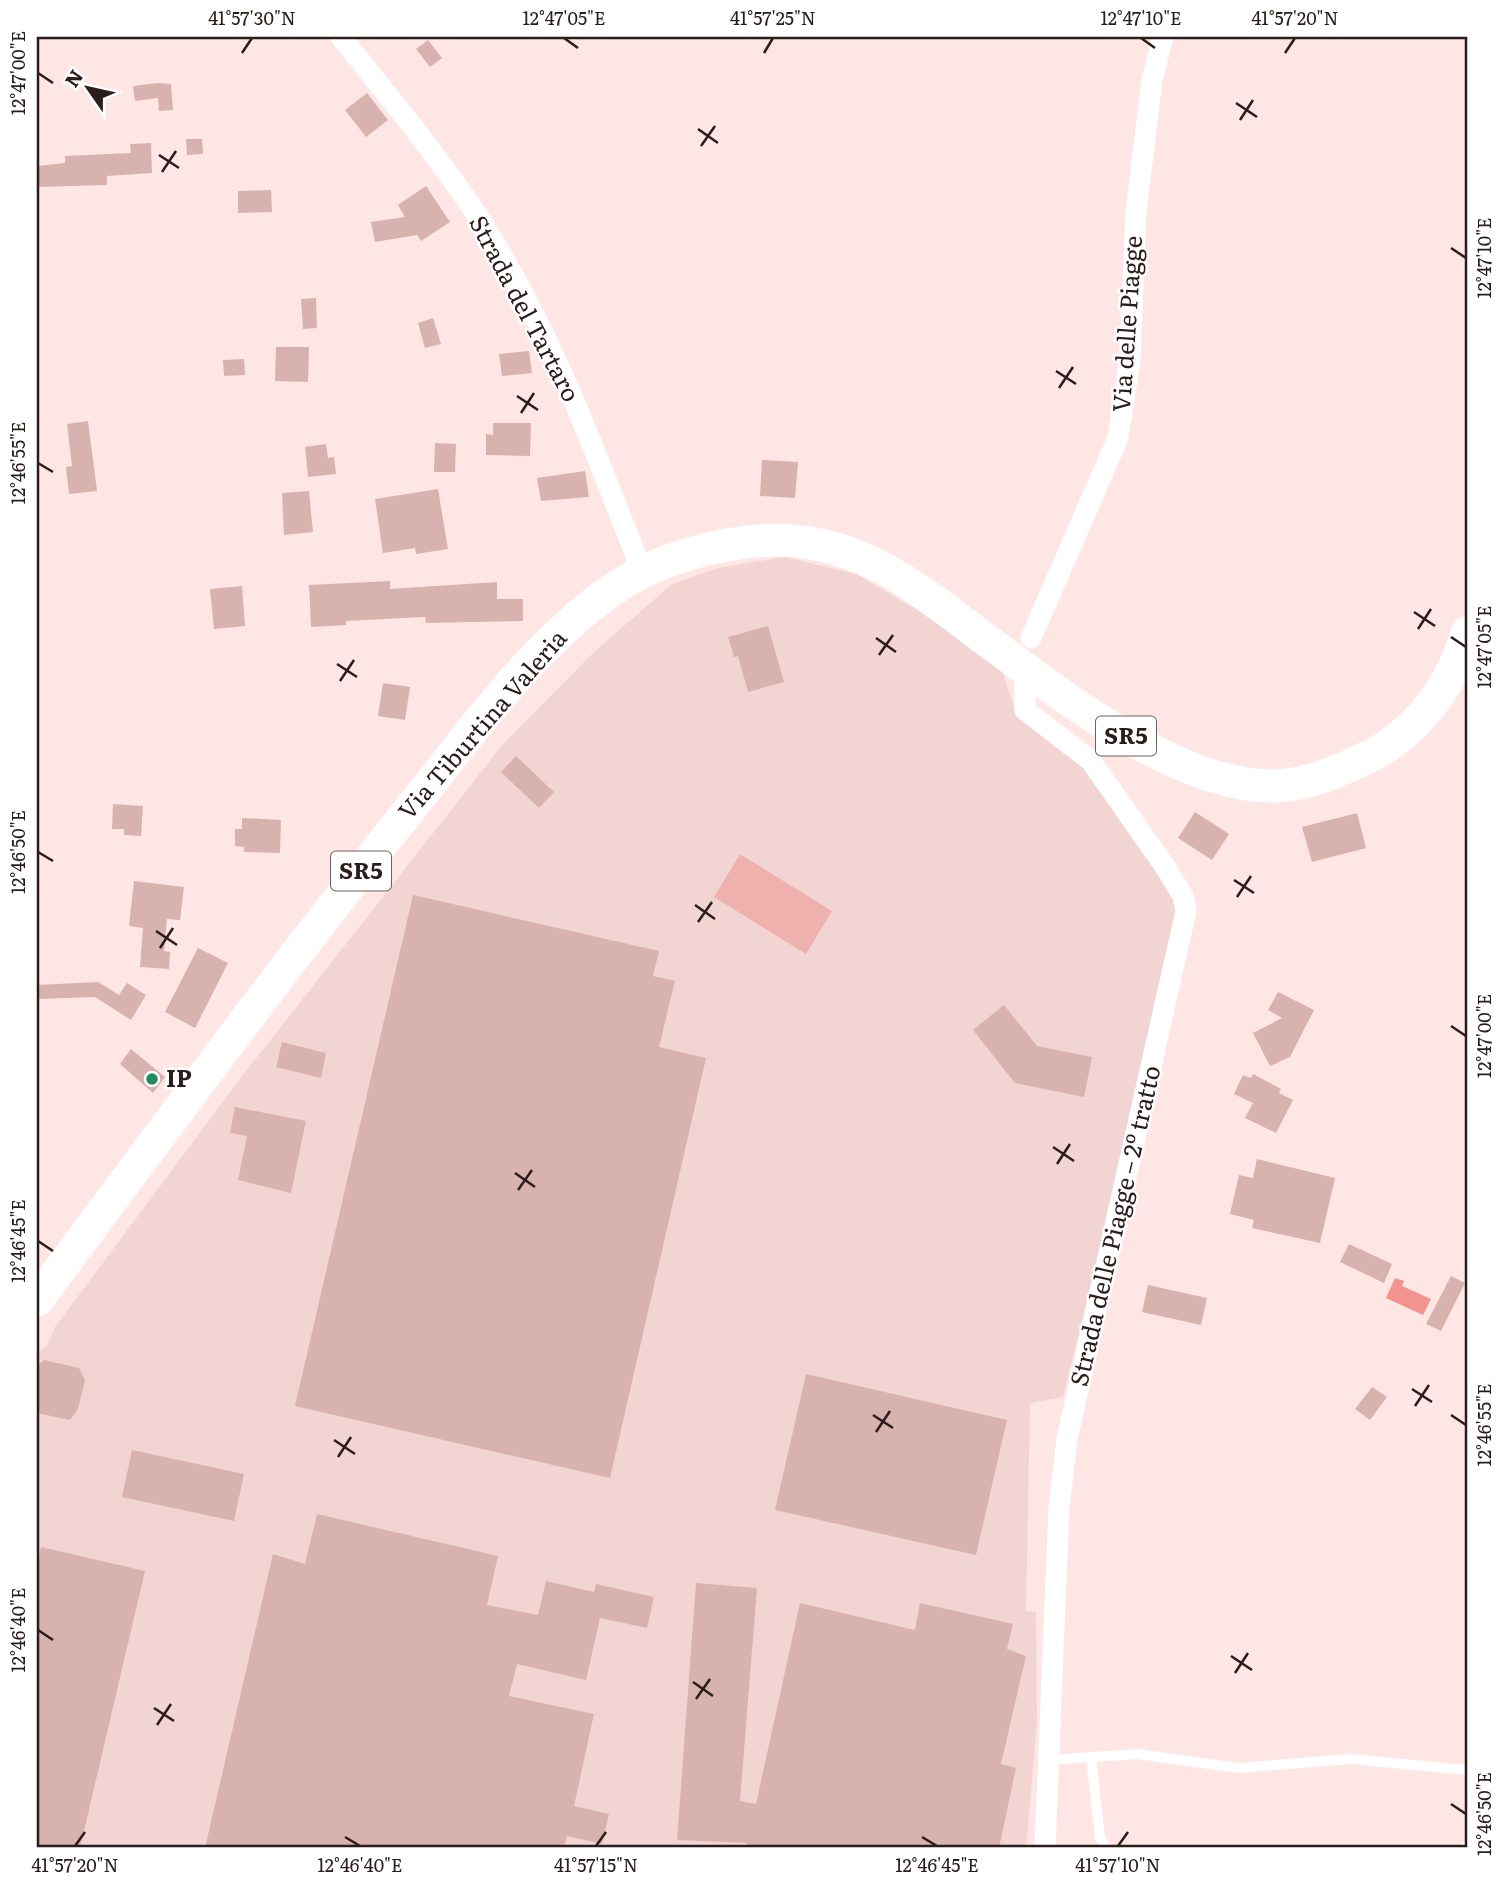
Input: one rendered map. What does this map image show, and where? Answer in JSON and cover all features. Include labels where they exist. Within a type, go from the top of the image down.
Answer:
[{"type":"main road","name":"Via Tiburtina Valeria","points":[[37,1300],[298,953],[460,747],[562,631],[613,589],[642,570],[685,555],[749,542],[813,544],[841,550],[899,575],[1028,653],[1152,753],[1231,780],[1283,786],[1345,768],[1401,737],[1422,716],[1447,681],[1467,633]]},
{"type":"street","name":"Strada del Tartaro","points":[[341,37],[413,129],[497,247],[569,385],[642,570]]},
{"type":"street","name":"Via delle Piagge","points":[[1028,653],[1118,438],[1130,360],[1136,212],[1152,80],[1163,37]]},
{"type":"street","name":"Strada delle Piagge – 2º tratto","points":[[1028,653],[1025,710],[1091,761],[1166,868],[1183,896],[1186,911],[1067,1439],[1059,1508],[1045,1848]]},
{"type":"lane","points":[[1049,1760],[1137,1754],[1239,1768],[1350,1759],[1467,1770]]},
{"type":"lane","points":[[1091,1757],[1100,1838],[1106,1848]]},
{"type":"shaded area","points":[[784,557],[856,574],[917,610],[1001,668],[1015,710],[1090,770],[1156,866],[1178,909],[1139,1092],[1063,1397],[1030,1403],[1026,1611],[1036,1612],[1037,1721],[1026,1848],[37,1848],[37,1352],[47,1346],[55,1327],[243,1075],[503,744],[593,653],[672,584],[718,568]]},
{"type":"shaded area","points":[[740,854],[832,911],[806,954],[714,897]]},
{"type":"shaded area","points":[[1395,1278],[1404,1281],[1402,1286],[1431,1299],[1423,1315],[1386,1298]]},
{"type":"building","points":[[428,40],[442,58],[430,67],[416,49]]},
{"type":"building","points":[[171,84],[173,110],[159,111],[158,98],[135,101],[133,86]]},
{"type":"building","points":[[367,93],[388,120],[366,137],[345,110]]},
{"type":"building","points":[[186,139],[202,139],[203,154],[187,155]]},
{"type":"building","points":[[151,143],[152,173],[107,176],[107,185],[37,187],[37,166],[65,163],[65,156],[131,153],[130,144]]},
{"type":"building","points":[[426,186],[450,222],[421,241],[417,235],[375,242],[371,222],[405,217],[398,205]]},
{"type":"building","points":[[271,190],[272,212],[238,213],[238,191]]},
{"type":"building","points":[[316,298],[317,328],[303,329],[301,299]]},
{"type":"building","points":[[433,318],[441,344],[425,348],[418,323]]},
{"type":"building","points":[[276,347],[309,347],[308,382],[275,381]]},
{"type":"building","points":[[529,351],[532,373],[502,376],[499,354]]},
{"type":"building","points":[[244,359],[245,375],[224,376],[223,360]]},
{"type":"building","points":[[88,421],[97,491],[69,494],[66,467],[72,466],[67,424]]},
{"type":"building","points":[[493,423],[531,423],[530,456],[486,455],[486,434],[493,435]]},
{"type":"building","points":[[435,443],[456,444],[455,472],[434,472]]},
{"type":"building","points":[[326,444],[328,458],[334,457],[336,474],[308,477],[305,447]]},
{"type":"building","points":[[762,460],[798,462],[795,498],[760,496]]},
{"type":"building","points":[[585,471],[589,497],[541,501],[537,478]]},
{"type":"building","points":[[438,489],[448,549],[416,554],[415,548],[383,553],[375,499]]},
{"type":"building","points":[[309,491],[313,532],[284,535],[282,493]]},
{"type":"building","points":[[390,581],[390,589],[497,582],[497,599],[523,599],[523,621],[426,623],[425,617],[346,621],[346,625],[311,627],[309,585]]},
{"type":"building","points":[[242,586],[245,626],[214,629],[210,589]]},
{"type":"building","points":[[768,626],[784,682],[748,692],[738,656],[734,657],[728,637]]},
{"type":"building","points":[[383,683],[410,687],[405,720],[378,716]]},
{"type":"building","points":[[516,756],[554,792],[539,808],[501,772]]},
{"type":"building","points":[[113,804],[143,806],[141,836],[124,835],[124,829],[112,829]]},
{"type":"building","points":[[1195,812],[1229,834],[1212,860],[1178,838]]},
{"type":"building","points":[[1357,813],[1366,848],[1312,862],[1302,827]]},
{"type":"building","points":[[242,818],[281,820],[280,853],[244,852],[244,847],[235,846],[235,829],[242,829]]},
{"type":"building","points":[[134,881],[184,887],[180,920],[167,919],[164,951],[170,952],[169,969],[140,967],[143,928],[129,926]]},
{"type":"building","points":[[413,895],[659,951],[653,976],[675,981],[659,1047],[706,1058],[610,1478],[295,1406]]},
{"type":"building","points":[[198,948],[228,963],[195,1028],[165,1012]]},
{"type":"building","points":[[98,982],[119,995],[127,983],[146,995],[131,1020],[95,997],[37,999],[37,985]]},
{"type":"building","points":[[1278,992],[1314,1010],[1290,1057],[1270,1066],[1253,1033],[1282,1018],[1268,1010]]},
{"type":"building","points":[[1004,1005],[1037,1046],[1092,1057],[1084,1097],[1015,1083],[973,1030]]},
{"type":"building","points":[[282,1042],[326,1053],[321,1078],[276,1067]]},
{"type":"building","points":[[131,1049],[165,1077],[153,1093],[120,1064]]},
{"type":"building","points":[[1253,1074],[1281,1089],[1279,1093],[1293,1100],[1276,1133],[1245,1118],[1253,1103],[1234,1094],[1243,1075],[1251,1078]]},
{"type":"building","points":[[235,1107],[306,1121],[291,1193],[238,1180],[247,1136],[230,1133]]},
{"type":"building","points":[[1257,1159],[1335,1178],[1320,1243],[1252,1228],[1254,1220],[1230,1214],[1239,1175],[1253,1178]]},
{"type":"building","points":[[1349,1244],[1392,1264],[1384,1283],[1340,1262]]},
{"type":"building","points":[[1451,1276],[1465,1283],[1441,1331],[1426,1324]]},
{"type":"building","points":[[1148,1285],[1207,1298],[1201,1325],[1142,1312]]},
{"type":"building","points":[[44,1360],[79,1368],[85,1380],[78,1409],[70,1420],[37,1413],[37,1366]]},
{"type":"building","points":[[806,1374],[1007,1420],[976,1555],[775,1510]]},
{"type":"building","points":[[1372,1387],[1387,1397],[1370,1420],[1355,1409]]},
{"type":"building","points":[[132,1450],[244,1474],[234,1521],[122,1497]]},
{"type":"building","points":[[317,1514],[498,1556],[487,1605],[538,1615],[546,1581],[594,1592],[596,1584],[654,1597],[647,1628],[600,1618],[586,1680],[517,1664],[509,1696],[594,1714],[574,1806],[609,1814],[602,1844],[567,1836],[564,1848],[205,1848],[273,1554],[305,1564]]},
{"type":"building","points":[[41,1547],[145,1571],[80,1848],[37,1848],[37,1566]]},
{"type":"building","points":[[696,1583],[757,1588],[740,1801],[756,1804],[800,1603],[915,1630],[920,1603],[1013,1624],[1007,1649],[1026,1656],[1001,1764],[1016,1768],[999,1848],[746,1848],[747,1843],[677,1840]]},
{"type":"place","name":"IP","points":[[152,1079]]}]
